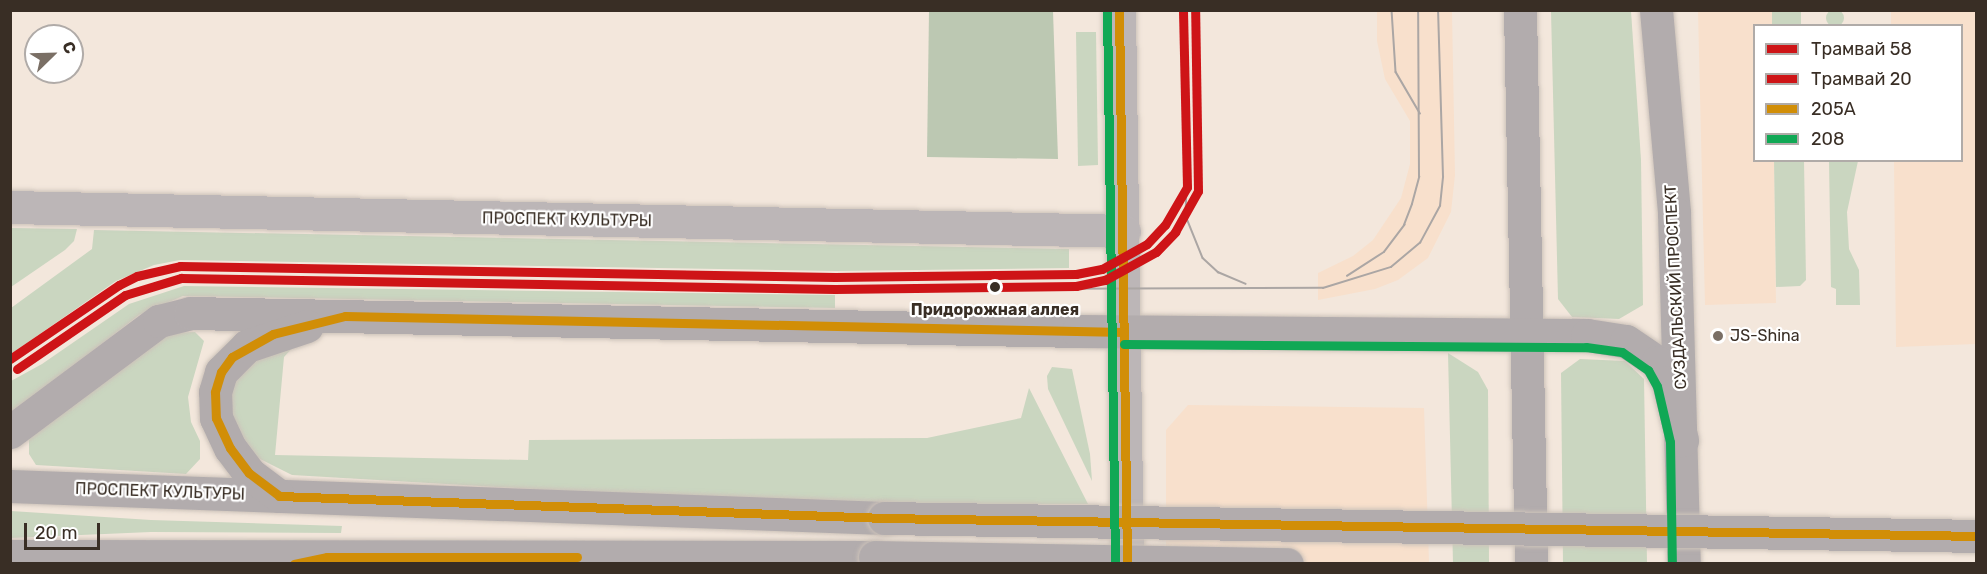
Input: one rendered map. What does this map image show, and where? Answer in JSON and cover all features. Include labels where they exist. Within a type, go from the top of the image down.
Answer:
[{"type":"main road","points":[[1520,10],[1531,564]]},
{"type":"main road","name":"СУЗДАЛЬСКИЙ ПРОСПЕКТ","points":[[1656,10],[1674,213],[1684,564]]},
{"type":"main road","points":[[10,432],[159,321],[190,313],[1124,332],[1526,335],[1610,338],[1643,351],[1657,362],[1668,382],[1682,441]]},
{"type":"main road","points":[[279,496],[249,473],[230,448],[216,418],[215,392],[221,372],[232,357],[256,342],[345,316]]},
{"type":"main road","name":"ПРОСПЕКТ КУЛЬТУРЫ","points":[[10,486],[884,518],[1977,536]]},
{"type":"main road","points":[[10,556],[875,557],[1287,564]]},
{"type":"main road","points":[[292,564],[327,558]]},
{"type":"street","points":[[1119,10],[1124,231],[1127,564]]},
{"type":"street","name":"ПРОСПЕКТ КУЛЬТУРЫ","points":[[10,207],[1124,231]]},
{"type":"shaded area","points":[[1377,11],[1452,11],[1455,175],[1451,212],[1428,258],[1398,280],[1375,289],[1318,300],[1318,273],[1353,256],[1373,240],[1401,198],[1410,164],[1410,121],[1385,79],[1377,41]]},
{"type":"shaded area","points":[[1698,11],[1772,11],[1772,24],[1753,24],[1753,162],[1774,162],[1776,303],[1705,305]]},
{"type":"shaded area","points":[[1891,11],[1976,11],[1976,344],[1896,347],[1894,162],[1963,162],[1963,24],[1891,24]]},
{"type":"shaded area","points":[[1188,405],[1424,408],[1429,563],[1166,563],[1166,430]]},
{"type":"green space","points":[[1835,9],[1843,15],[1841,24],[1829,24],[1826,18],[1829,12]]},
{"type":"green space","points":[[929,11],[1053,11],[1058,159],[927,157]]},
{"type":"green space","points":[[1551,11],[1631,11],[1641,160],[1643,305],[1619,319],[1572,317],[1558,299]]},
{"type":"green space","points":[[1772,11],[1801,11],[1801,24],[1772,24]]},
{"type":"green space","points":[[1076,32],[1096,32],[1098,165],[1078,166]]},
{"type":"green space","points":[[1774,162],[1804,162],[1806,280],[1800,286],[1776,287]]},
{"type":"green space","points":[[1829,162],[1858,162],[1847,212],[1849,249],[1859,270],[1860,305],[1836,305],[1836,289],[1831,287]]},
{"type":"green space","points":[[11,228],[77,229],[74,241],[65,250],[11,287]]},
{"type":"green space","points":[[94,230],[1069,249],[1069,268],[836,271],[180,260],[154,265],[116,281],[11,354],[11,308],[92,249]]},
{"type":"green space","points":[[184,286],[835,295],[835,308],[183,296],[139,315],[11,414],[11,381],[42,364],[129,304]]},
{"type":"green space","points":[[195,332],[204,341],[188,397],[191,422],[200,441],[200,459],[186,474],[36,465],[29,454],[29,437],[168,333]]},
{"type":"green space","points":[[295,345],[284,357],[275,455],[528,460],[529,440],[927,438],[1021,418],[1029,388],[1088,504],[810,505],[292,475],[252,455],[236,434],[229,396],[234,378],[251,355]]},
{"type":"green space","points":[[1448,353],[1478,372],[1488,390],[1489,563],[1453,563]]},
{"type":"green space","points":[[1580,359],[1625,361],[1644,379],[1647,563],[1563,563],[1561,373]]},
{"type":"green space","points":[[1052,367],[1072,369],[1090,454],[1092,481],[1048,389],[1047,376]]},
{"type":"green space","points":[[11,511],[151,520],[342,526],[341,533],[151,532],[11,538]]},
{"type":"tram line","name":"58","points":[[10,359],[119,285],[137,276],[180,266],[835,277],[1076,274],[1102,269],[1147,244],[1165,225],[1187,187],[1183,10]]},
{"type":"tram line","name":"20","points":[[17,369],[125,295],[181,278],[835,289],[1076,286],[1105,280],[1156,252],[1175,232],[1198,191],[1195,10]]},
{"type":"tram line","points":[[1392,10],[1396,72],[1420,113]]},
{"type":"tram line","points":[[1347,276],[1384,252],[1404,225],[1412,204],[1419,177],[1418,10]]},
{"type":"tram line","points":[[995,289],[1323,288],[1391,267],[1420,243],[1440,206],[1443,177],[1438,10]]},
{"type":"tram line","points":[[1187,187],[1186,216],[1203,258],[1218,272],[1246,284]]},
{"type":"transit line","name":"208","points":[[1107,10],[1115,564]]},
{"type":"transit line","name":"205А","points":[[1119,10],[1127,564]]},
{"type":"transit line","name":"205А","points":[[1124,332],[345,316],[273,334],[232,357],[221,372],[215,392],[216,418],[230,448],[249,473],[279,496],[884,518],[1976,536]]},
{"type":"transit line","name":"208","points":[[1124,344],[1586,347],[1622,352],[1648,370],[1657,386],[1670,442],[1672,564]]},
{"type":"transit line","name":"205А","points":[[294,564],[327,557],[577,557]]},
{"type":"place","name":"Придорожная аллея","points":[[995,287]]},
{"type":"place","name":"JS-Shina","points":[[1718,336]]}]
